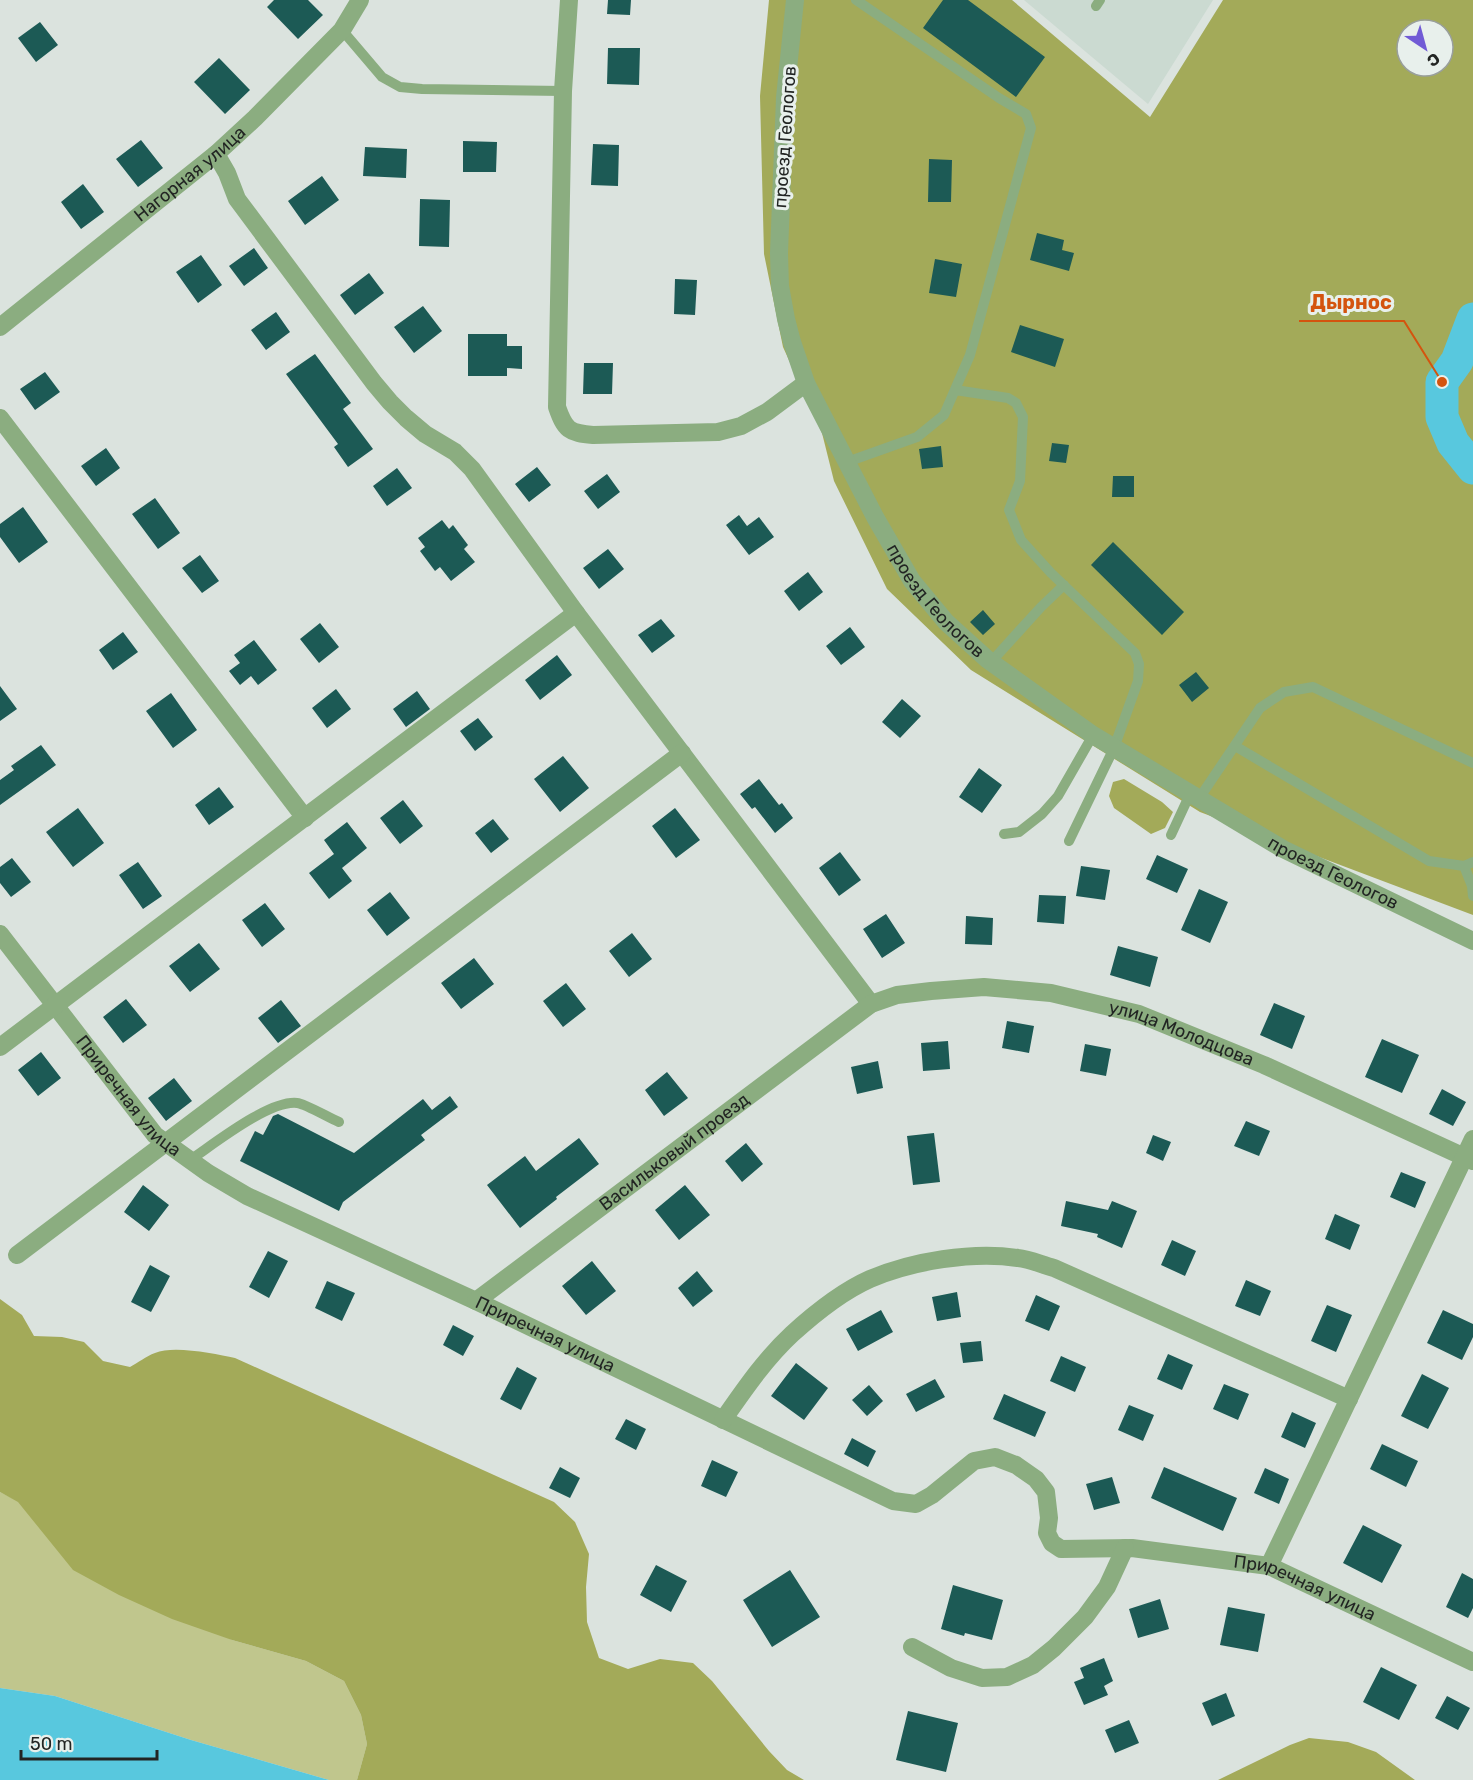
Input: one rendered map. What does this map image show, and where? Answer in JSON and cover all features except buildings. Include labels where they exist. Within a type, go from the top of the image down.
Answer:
[{"type":"street","name":"Нагорная улица","points":[[0,327],[216,154],[287,87],[342,30],[360,0]]},
{"type":"street","points":[[569,0],[563,91],[557,407],[562,423],[574,433],[593,435],[718,432],[741,426],[767,412],[806,383]]},
{"type":"street","name":"проезд Геологов","points":[[795,0],[785,98],[778,253],[780,286],[786,319],[806,383],[875,517],[912,582],[946,622],[992,662],[1093,735],[1283,849],[1473,941]]},
{"type":"street","points":[[216,154],[227,173],[237,199],[374,383],[406,418],[425,434],[455,452],[472,469],[576,613],[871,1004]]},
{"type":"street","points":[[0,418],[304,818]]},
{"type":"street","points":[[0,1047],[576,613]]},
{"type":"street","points":[[17,1255],[682,753]]},
{"type":"street","name":"Приречная улица","points":[[0,934],[155,1135],[208,1173],[247,1196],[476,1301],[893,1502],[916,1504],[932,1495],[975,1461],[995,1457],[1016,1465],[1036,1479],[1046,1492],[1049,1518],[1047,1533],[1052,1543],[1061,1549],[1125,1548],[1269,1566],[1473,1662]]},
{"type":"street","name":"улица Молодцова","points":[[871,1004],[920,992],[984,987],[1051,993],[1139,1014],[1264,1065],[1469,1159]]},
{"type":"street","name":"Васильковый проезд","points":[[476,1301],[871,1004]]},
{"type":"street","points":[[1269,1566],[1349,1399],[1469,1159],[1473,1139]]},
{"type":"street","points":[[723,1419],[753,1377],[790,1335],[829,1303],[869,1279],[916,1263],[970,1256],[1019,1258],[1054,1268],[1349,1399]]},
{"type":"street","points":[[912,1647],[951,1668],[982,1678],[1007,1677],[1033,1665],[1086,1617],[1107,1587],[1125,1548]]},
{"type":"lane","points":[[847,462],[917,437],[944,415],[970,355],[1031,128],[1026,114],[856,0]]},
{"type":"lane","points":[[342,30],[382,77],[400,87],[563,91]]},
{"type":"lane","points":[[955,390],[1008,398],[1016,403],[1023,417],[1020,481],[1009,510],[1021,540],[1135,653],[1139,664],[1138,681],[1114,748],[1069,841]]},
{"type":"lane","points":[[992,662],[1064,585]]},
{"type":"lane","points":[[1171,835],[1194,797],[1235,746],[1260,708],[1284,692],[1313,687],[1473,763]]},
{"type":"lane","points":[[1004,834],[1019,832],[1042,814],[1058,796],[1093,735]]},
{"type":"lane","points":[[1235,746],[1429,861],[1469,864],[1473,896]]},
{"type":"lane","points":[[190,1160],[261,1113],[279,1106],[297,1103],[339,1122]]},
{"type":"shaded area","points":[[1024,0],[1213,0],[1148,104]]},
{"type":"green space","points":[[769,0],[1012,0],[1150,117],[1223,0],[1473,0],[1473,915],[1200,812],[971,670],[887,589],[834,481],[822,433],[783,347],[764,254],[760,96]]},
{"type":"green space","points":[[1124,779],[1162,802],[1173,812],[1165,828],[1151,834],[1114,808],[1109,796],[1113,782]]},
{"type":"green space","points":[[0,1299],[22,1315],[34,1336],[62,1337],[84,1342],[103,1361],[130,1367],[152,1354],[173,1350],[195,1351],[235,1358],[554,1502],[575,1522],[589,1554],[586,1587],[587,1622],[599,1658],[628,1669],[660,1659],[693,1663],[712,1681],[787,1770],[804,1780],[357,1780],[367,1744],[361,1715],[344,1681],[306,1661],[232,1640],[172,1619],[119,1595],[73,1570],[18,1502],[0,1492]]},
{"type":"green space","points":[[0,1492],[18,1501],[44,1532],[232,1640],[306,1661],[344,1681],[361,1715],[367,1744],[357,1780],[329,1780],[191,1740],[55,1696],[0,1688]]},
{"type":"green space","points":[[1309,1738],[1348,1742],[1376,1752],[1415,1780],[1218,1780]]},
{"type":"water","points":[[0,1688],[55,1696],[191,1740],[329,1780],[0,1780]]},
{"type":"waterway","points":[[1473,319],[1457,361],[1442,382],[1442,417],[1453,443],[1473,468]]},
{"type":"place","name":"Дырнос","points":[[1442,382]]}]
